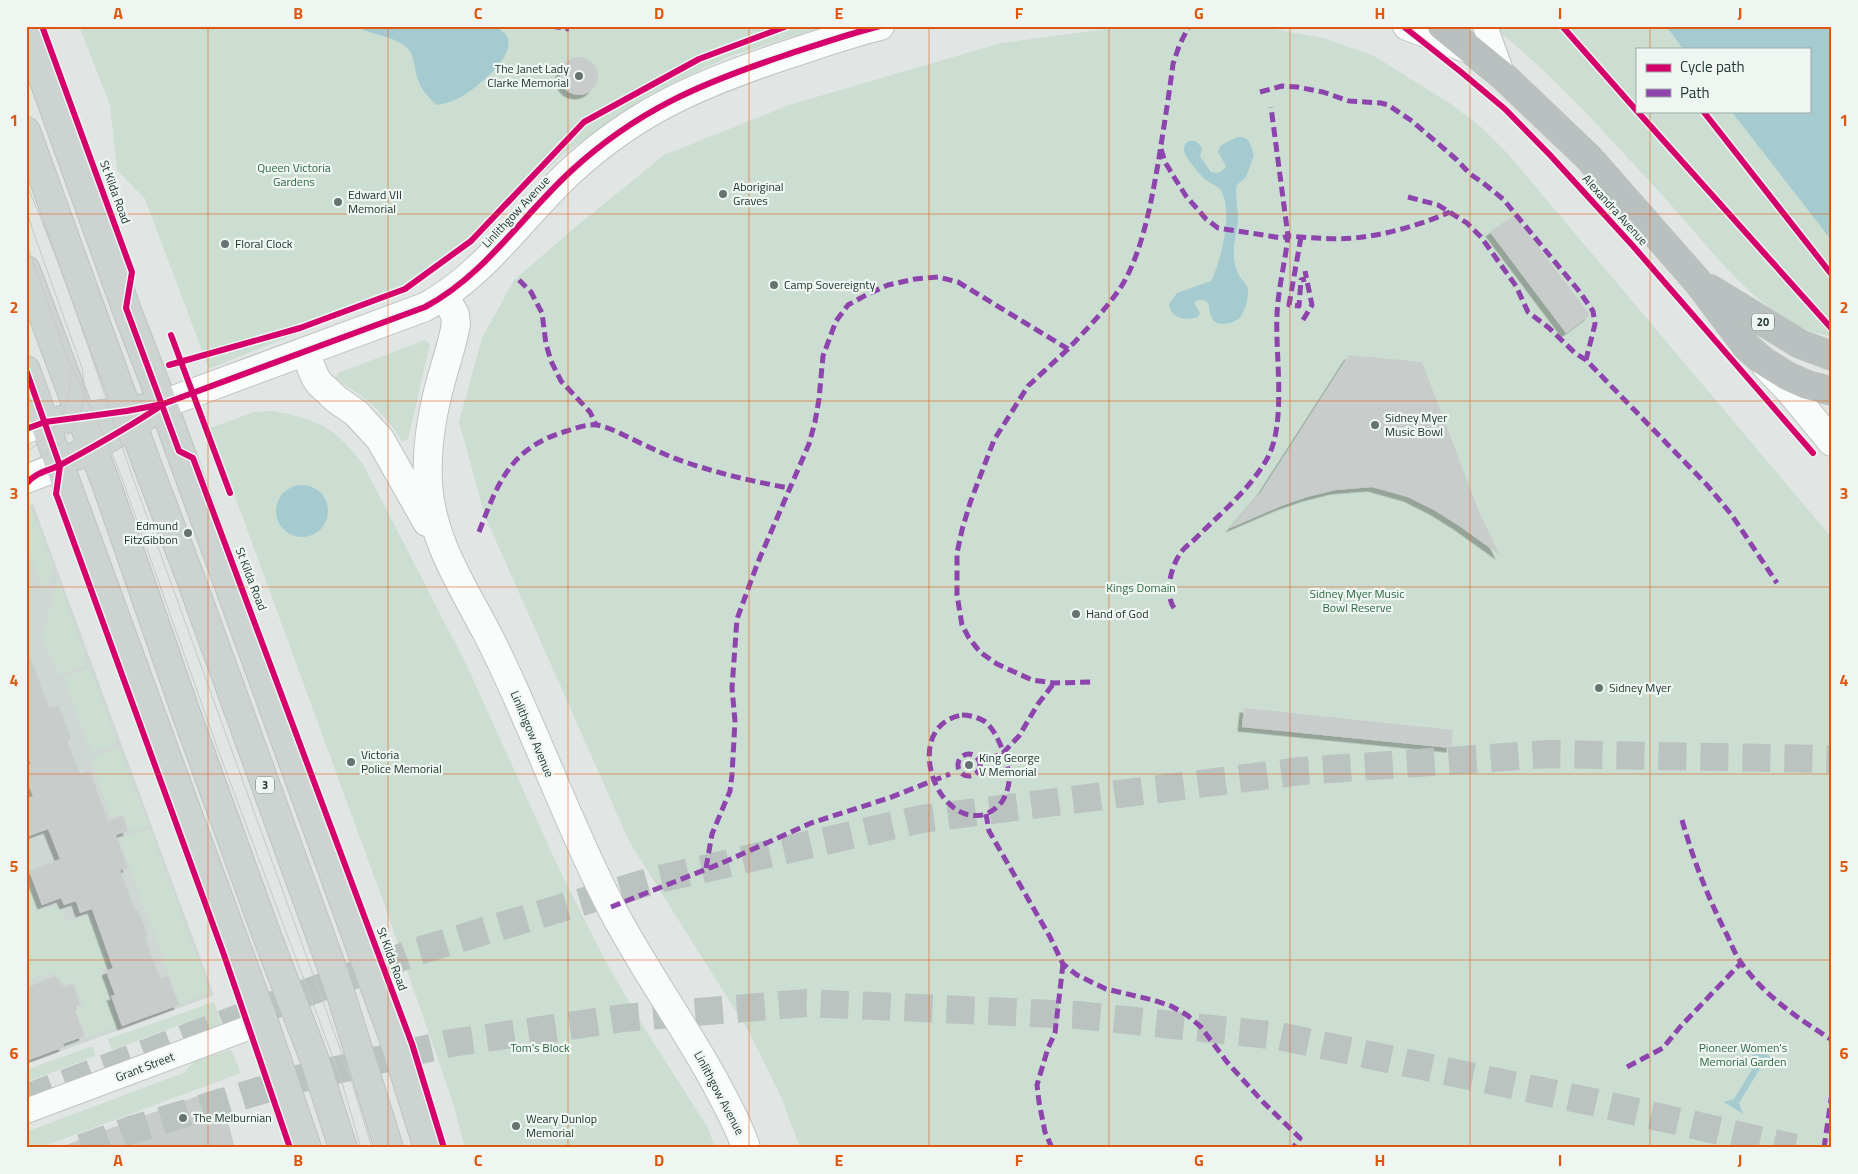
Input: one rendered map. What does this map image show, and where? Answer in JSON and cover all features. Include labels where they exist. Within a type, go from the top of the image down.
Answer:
[{"type":"highway","name":"Alexandra Avenue","points":[[1442,26],[1503,76],[1588,157],[1698,282],[1747,347]]},
{"type":"highway","name":"20","points":[[1698,282],[1793,340],[1832,356]]},
{"type":"highway","name":"20","points":[[1747,347],[1763,361],[1786,376],[1807,385],[1832,391]]},
{"type":"main road","name":"St Kilda Road","points":[[26,31],[390,1028],[428,1148]]},
{"type":"main road","points":[[26,131],[130,418]]},
{"type":"main road","points":[[26,270],[108,489],[186,713],[314,1058],[343,1148]]},
{"type":"main road","points":[[26,370],[36,425],[60,466],[264,1022],[307,1148]]},
{"type":"main road","points":[[60,466],[91,447],[130,418],[163,404]]},
{"type":"main road","points":[[36,425],[80,417],[130,418]]},
{"type":"main road","name":"3","points":[[130,418],[336,979],[389,1148]]},
{"type":"main road","points":[[221,906],[249,885]]},
{"type":"street","name":"Linlithgow Avenue","points":[[163,404],[425,307],[445,296],[498,249],[543,198],[572,170],[603,143],[637,119],[708,82],[806,48],[880,26]]},
{"type":"street","points":[[1407,26],[1472,51]]},
{"type":"street","points":[[1485,26],[1503,76]]},
{"type":"street","name":"Linlithgow Avenue","points":[[445,296],[455,315],[456,324],[433,416],[428,467],[433,516],[442,544],[494,648],[611,907],[700,1055],[728,1106],[746,1148]]},
{"type":"street","name":"Alexandra Avenue","points":[[1747,347],[1788,390],[1832,442]]},
{"type":"street","points":[[305,352],[315,377],[320,383],[336,399],[356,413],[380,439],[451,565]]},
{"type":"street","points":[[26,479],[60,466]]},
{"type":"street","name":"Grant Street","points":[[26,1111],[264,1022]]},
{"type":"shaded area","points":[[33,504],[214,995],[26,1064],[26,506]]},
{"type":"green space","name":"Queen Victoria Gardens","points":[[79,26],[826,26],[730,56],[650,94],[562,155],[471,241],[432,263],[405,289],[209,369],[145,199],[117,170],[110,105]]},
{"type":"green space","name":"Kings Domain","points":[[1131,26],[1256,26],[1324,38],[1374,56],[1451,104],[1481,127],[1508,154],[1832,538],[1832,1148],[800,1148],[782,1099],[749,1032],[630,843],[485,516],[459,422],[482,338],[514,280],[664,155],[789,105],[1001,43]]},
{"type":"green space","points":[[1492,26],[1666,26],[1682,48],[1636,48],[1636,112],[1732,112],[1832,241],[1832,337],[1799,326],[1761,301],[1743,285],[1582,109],[1516,45]]},
{"type":"green space","points":[[425,340],[430,344],[408,439],[402,441],[381,413],[335,379],[338,373]]},
{"type":"green space","name":"Tom's Block","points":[[273,411],[303,418],[324,427],[343,441],[363,464],[467,666],[560,871],[605,960],[643,1026],[708,1128],[715,1148],[465,1148],[454,1106],[382,898],[210,428],[254,412]]},
{"type":"green space","points":[[31,507],[54,567],[45,592],[26,544],[26,509]]},
{"type":"green space","points":[[58,580],[88,663],[60,676],[42,637]]},
{"type":"green space","points":[[90,667],[118,743],[91,753],[64,678]]},
{"type":"green space","points":[[119,747],[149,826],[130,832],[123,814],[111,817],[90,759]]},
{"type":"green space","points":[[150,828],[210,993],[180,1005],[119,839]]},
{"type":"green space","points":[[29,879],[40,910],[59,904],[67,922],[90,914],[110,966],[101,969],[111,993],[108,994],[119,1027],[86,1038],[76,1010],[84,1007],[74,981],[65,984],[53,972],[29,980],[26,972],[26,880]]},
{"type":"green space","points":[[214,1002],[222,1026],[187,1038],[182,1024],[112,1050],[108,1039]]},
{"type":"green space","points":[[92,1046],[96,1056],[26,1082],[26,1070]]},
{"type":"green space","points":[[230,1050],[241,1073],[39,1148],[26,1148],[26,1132],[183,1073],[195,1061]]},
{"type":"water","points":[[355,26],[494,26],[505,34],[509,43],[502,61],[476,87],[461,97],[436,105],[419,84],[413,58],[406,47],[394,40]]},
{"type":"water","points":[[1666,26],[1832,26],[1832,241],[1732,112],[1810,112],[1810,48],[1682,48]]},
{"type":"water","points":[[1237,137],[1247,139],[1254,155],[1246,177],[1237,185],[1236,189],[1238,220],[1234,258],[1237,272],[1248,288],[1246,305],[1236,321],[1228,323],[1220,324],[1214,321],[1210,314],[1208,303],[1204,300],[1198,300],[1194,303],[1200,313],[1198,317],[1179,318],[1170,309],[1169,304],[1177,293],[1211,281],[1219,261],[1226,220],[1224,196],[1219,188],[1206,180],[1195,169],[1186,156],[1184,146],[1190,141],[1197,142],[1202,148],[1200,157],[1211,172],[1218,173],[1226,166],[1218,152],[1220,146]]},
{"type":"water","points":[[302,485],[312,487],[320,493],[326,501],[328,511],[326,521],[320,529],[312,535],[302,537],[292,535],[284,529],[278,521],[276,511],[278,501],[284,493],[292,487]]},
{"type":"water","points":[[1757,1048],[1773,1058],[1769,1065],[1764,1062],[1739,1103],[1743,1114],[1724,1102],[1734,1099],[1758,1060],[1752,1056]]},
{"type":"building","name":"The Janet Lady Clarke Memorial","points":[[579,57],[593,62],[598,76],[593,90],[579,95],[565,90],[560,76],[565,62]]},
{"type":"building","points":[[1514,215],[1590,315],[1566,333],[1490,232]]},
{"type":"building","name":"Sidney Myer Music Bowl","points":[[1349,355],[1422,362],[1480,514],[1500,555],[1434,510],[1408,497],[1372,487],[1335,490],[1307,497],[1230,528],[1261,492]]},
{"type":"building","points":[[28,650],[49,708],[59,705],[71,739],[67,741],[80,774],[90,771],[108,821],[123,816],[128,831],[116,835],[128,868],[120,870],[135,910],[138,910],[148,936],[145,937],[160,978],[168,976],[179,1005],[122,1026],[111,996],[115,995],[106,971],[113,968],[92,909],[80,913],[76,901],[64,905],[61,898],[42,905],[29,871],[60,859],[48,829],[26,837],[26,799],[33,796],[26,778],[26,765],[31,764],[26,751],[26,651]]},
{"type":"building","points":[[1244,708],[1453,730],[1451,748],[1242,727]]},
{"type":"building","points":[[55,976],[64,987],[73,984],[80,1005],[74,1007],[84,1036],[63,1044],[64,1047],[26,1061],[26,988]]},
{"type":"building","name":"The Melburnian","points":[[219,1088],[235,1148],[63,1148],[63,1146]]},
{"type":"tunnel","points":[[26,1098],[418,951],[655,880],[921,819],[1301,771],[1549,754],[1832,759]]},
{"type":"tunnel","points":[[82,1148],[131,1130],[298,1079],[451,1043],[624,1018],[806,1003],[1077,1015],[1279,1036],[1593,1102],[1795,1148]]},
{"type":"tram line","points":[[26,183],[68,289],[130,470],[350,1076],[372,1148]]},
{"type":"tram line","points":[[26,208],[82,368],[84,385],[80,415],[74,428],[54,449],[26,464]]},
{"type":"tram line","points":[[26,242],[66,354],[124,484],[217,747],[341,1079],[361,1148]]},
{"type":"tram line","points":[[26,452],[37,445],[61,417],[69,394],[70,369]]},
{"type":"marked path","points":[[551,26],[569,29]]},
{"type":"marked path","points":[[706,868],[712,834],[730,791],[732,775],[735,721],[732,688],[737,619],[758,562],[809,444],[819,399],[823,356],[836,321],[848,305],[888,285],[915,279],[938,277],[958,282],[1068,349],[1098,317],[1119,290],[1137,253],[1153,189],[1173,64],[1189,26]]},
{"type":"marked path","points":[[1260,92],[1282,86],[1297,87],[1323,92],[1349,101],[1381,103],[1388,105],[1412,121],[1457,160],[1470,174],[1503,199],[1579,291],[1593,311],[1595,324],[1586,360]]},
{"type":"marked path","points":[[1161,149],[1165,162],[1186,196],[1206,219],[1218,228],[1282,238],[1288,236],[1271,107]]},
{"type":"marked path","points":[[1408,197],[1438,205],[1467,223],[1481,237],[1516,286],[1528,312],[1549,328],[1575,353],[1586,360],[1707,485],[1731,514],[1777,583]]},
{"type":"marked path","points":[[1174,608],[1169,595],[1169,587],[1172,571],[1178,557],[1252,481],[1267,459],[1273,444],[1277,427],[1279,389],[1278,305],[1288,236],[1329,239],[1359,238],[1400,230],[1450,212]]},
{"type":"marked path","points":[[1301,237],[1289,305],[1299,306],[1301,280],[1306,279]]},
{"type":"marked path","points":[[1303,320],[1312,305],[1305,271]]},
{"type":"marked path","points":[[519,280],[531,292],[542,313],[546,344],[551,361],[561,381],[590,412],[596,425]]},
{"type":"marked path","points":[[1068,349],[1028,386],[994,440],[970,503],[962,530],[957,553],[957,595],[962,625],[969,638],[980,652],[997,664],[1032,680],[1054,683],[1094,682]]},
{"type":"marked path","points":[[479,532],[500,482],[520,457],[532,447],[548,438],[589,425],[610,429],[681,461],[700,467],[789,488]]},
{"type":"marked path","points":[[989,759],[1003,753],[1019,736],[1038,704],[1054,683]]},
{"type":"marked path","points":[[962,715],[976,717],[984,721],[993,730],[1001,745],[1008,769],[1009,785],[1003,800],[994,810],[982,815],[965,814],[950,805],[939,790],[932,772],[929,754],[933,737],[944,723],[962,715]]},
{"type":"marked path","points":[[969,754],[977,757],[980,765],[977,773],[969,776],[961,773],[958,765],[961,757],[969,754]]},
{"type":"marked path","points":[[611,907],[722,863],[811,823],[889,798],[950,774]]},
{"type":"marked path","points":[[986,814],[989,831],[1050,937],[1063,964],[1077,975],[1106,989],[1153,1000],[1171,1006],[1187,1015],[1201,1027],[1227,1062],[1263,1102],[1300,1138],[1293,1148]]},
{"type":"marked path","points":[[1682,820],[1708,894],[1740,961],[1751,976],[1772,997],[1832,1040]]},
{"type":"marked path","points":[[1627,1067],[1663,1048],[1680,1027],[1741,963]]},
{"type":"marked path","points":[[1052,1148],[1045,1132],[1037,1085],[1048,1048],[1055,1033],[1063,964]]},
{"type":"marked path","points":[[1824,1148],[1832,1093]]},
{"type":"cycle path","points":[[42,26],[132,272],[126,308],[179,451],[193,458],[412,1044],[444,1148]]},
{"type":"cycle path","points":[[169,365],[300,328],[405,289],[471,241],[584,122],[699,59],[787,26]]},
{"type":"cycle path","points":[[26,429],[45,422],[163,404],[425,307],[446,294],[485,262],[571,171],[621,131],[646,115],[726,76],[856,32],[880,26]]},
{"type":"cycle path","points":[[1403,26],[1505,109],[1550,155],[1633,246],[1813,453]]},
{"type":"cycle path","points":[[1562,26],[1636,110]]},
{"type":"cycle path","points":[[1638,112],[1832,329]]},
{"type":"cycle path","points":[[1704,112],[1832,275]]},
{"type":"cycle path","points":[[171,335],[230,493]]},
{"type":"cycle path","points":[[26,370],[60,466],[56,494],[224,955],[290,1148]]},
{"type":"cycle path","points":[[26,484],[38,474],[62,464],[123,430],[159,407]]},
{"type":"place","name":"The Janet Lady Clarke Memorial","points":[[579,76]]},
{"type":"place","name":"Aboriginal Graves","points":[[723,194]]},
{"type":"place","name":"Edward VII Memorial","points":[[338,202]]},
{"type":"place","name":"Floral Clock","points":[[225,244]]},
{"type":"place","name":"Camp Sovereignty","points":[[774,285]]},
{"type":"place","name":"Sidney Myer Music Bowl","points":[[1375,425]]},
{"type":"place","name":"Edmund FitzGibbon","points":[[188,533]]},
{"type":"place","name":"Hand of God","points":[[1076,614]]},
{"type":"place","name":"Sidney Myer","points":[[1599,688]]},
{"type":"place","name":"Victoria Police Memorial","points":[[351,762]]},
{"type":"place","name":"King George V Memorial","points":[[969,765]]},
{"type":"place","name":"The Melburnian","points":[[183,1118]]},
{"type":"place","name":"Weary Dunlop Memorial","points":[[516,1126]]},
{"type":"park label","name":"Sidney Myer Music Bowl Reserve","points":[[1357,601]]},
{"type":"park label","name":"Pioneer Women's Memorial Garden","points":[[1743,1055]]}]
